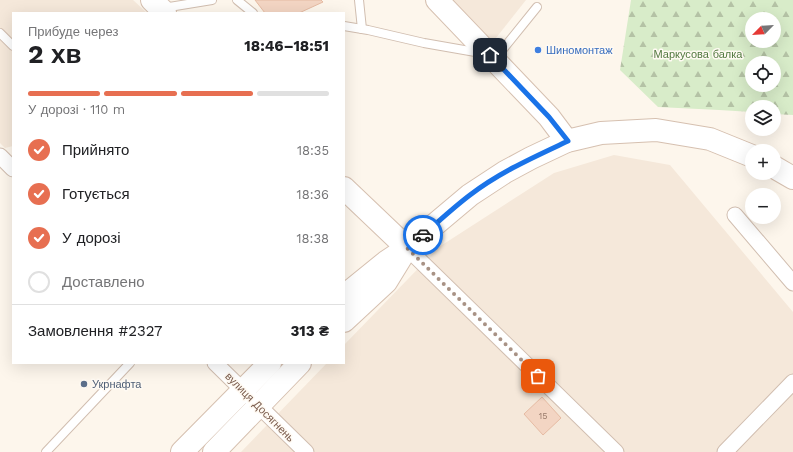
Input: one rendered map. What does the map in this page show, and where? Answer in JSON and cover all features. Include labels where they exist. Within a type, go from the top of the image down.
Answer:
[{"type":"street","points":[[437,0],[549,117],[568,141]]},
{"type":"street","points":[[345,295],[386,262],[407,248],[470,195],[505,172],[568,141],[601,133],[656,130],[710,139],[745,153]]},
{"type":"street","points":[[0,156],[12,168]]},
{"type":"street","points":[[781,171],[793,178]]},
{"type":"street","points":[[345,189],[616,452]]},
{"type":"street","points":[[735,216],[793,283]]},
{"type":"street","points":[[345,320],[386,282],[407,248]]},
{"type":"street","name":"вулиця Досягнень","points":[[216,364],[306,452]]},
{"type":"street","points":[[182,452],[269,364]]},
{"type":"street","points":[[214,452],[299,364]]},
{"type":"street","points":[[725,452],[793,382]]},
{"type":"lane","points":[[159,7],[212,0]]},
{"type":"lane","points":[[237,0],[252,12]]},
{"type":"lane","points":[[359,0],[362,29]]},
{"type":"lane","points":[[345,26],[492,57],[537,7]]},
{"type":"lane","points":[[0,33],[12,45]]},
{"type":"lane","points":[[46,452],[129,364]]},
{"type":"shaded area","points":[[0,0],[133,0],[146,12],[12,12],[12,146],[5,148],[0,143]]},
{"type":"shaded area","points":[[449,0],[526,0],[492,43]]},
{"type":"shaded area","points":[[614,155],[670,165],[793,312],[793,452],[241,452],[326,364],[345,364],[345,344],[439,247],[554,173]]},
{"type":"green space","name":"Маркусова балка","points":[[631,0],[793,0],[793,115],[781,114],[781,100],[745,100],[745,112],[658,107],[620,70]]},
{"type":"building","points":[[255,0],[321,0],[323,2],[301,12],[264,12]]},
{"type":"building","points":[[542,397],[561,418],[543,435],[524,414]]},
{"type":"way so far","points":[[423,235],[407,248],[538,376]]},
{"type":"place","name":"Шиномонтаж","points":[[538,50]]},
{"type":"place","name":"Укрнафта","points":[[84,384]]},
{"type":"route","points":[[423,235],[470,195],[505,172],[568,141],[549,117],[490,55]]}]
